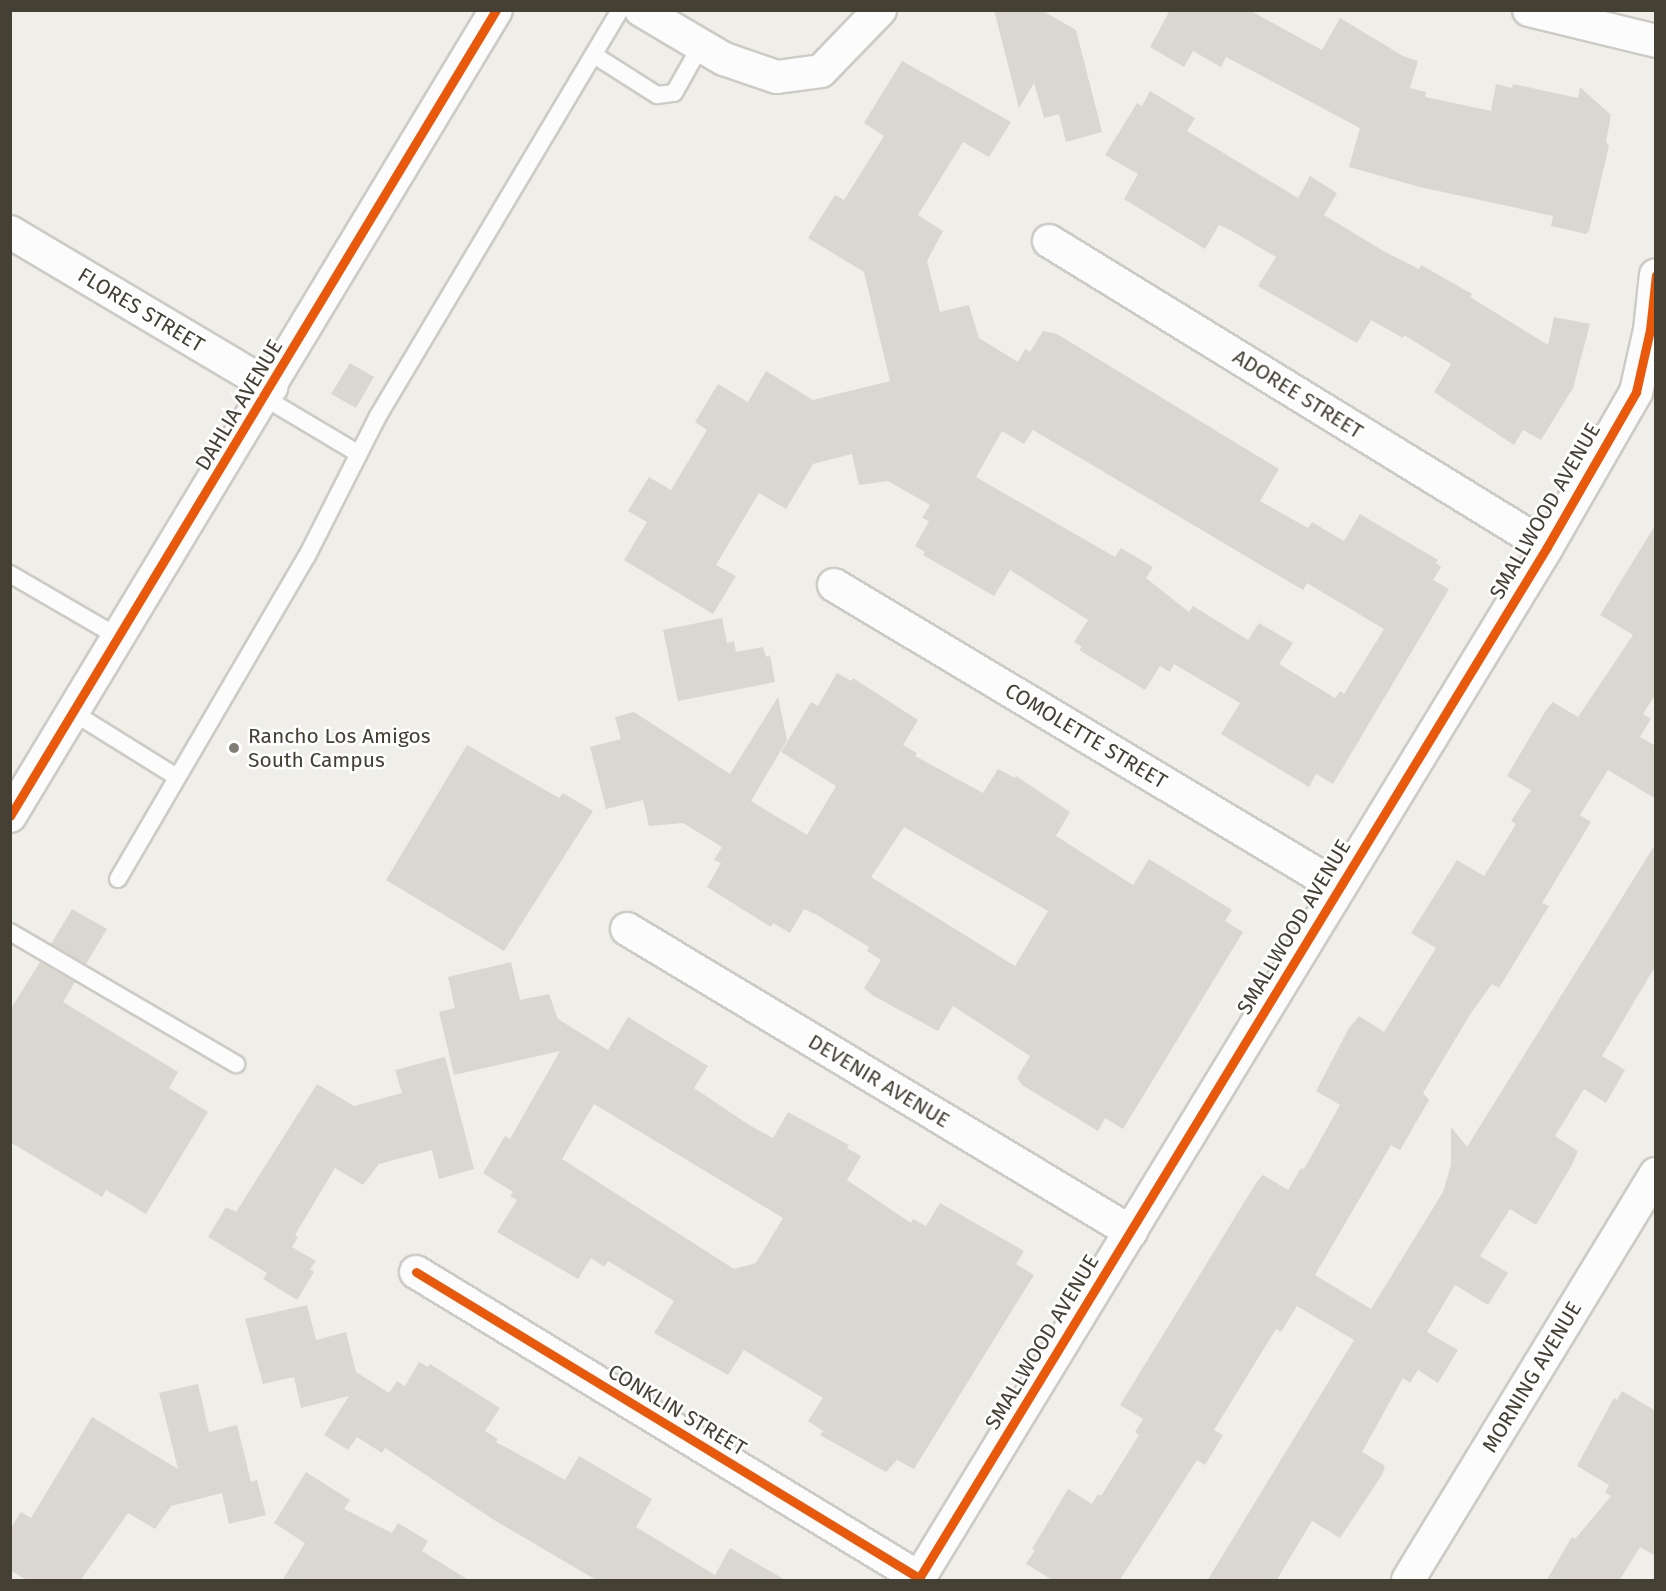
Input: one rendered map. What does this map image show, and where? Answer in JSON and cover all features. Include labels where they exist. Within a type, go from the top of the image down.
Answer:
[{"type":"street","name":"DAHLIA AVENUE","points":[[10,816],[120,638],[496,10]]},
{"type":"street","points":[[641,10],[724,59],[777,77],[821,71],[880,10]]},
{"type":"street","points":[[1529,10],[1656,41]]},
{"type":"street","name":"FLORES STREET","points":[[10,232],[268,392]]},
{"type":"street","name":"ADOREE STREET","points":[[1049,241],[1547,547]]},
{"type":"street","name":"SMALLWOOD AVENUE","points":[[919,1579],[1547,547],[1636,392],[1650,330],[1656,274]]},
{"type":"street","name":"COMOLETTE STREET","points":[[834,585],[1338,887]]},
{"type":"street","name":"DEVENIR AVENUE","points":[[627,929],[1131,1232]]},
{"type":"street","name":"MORNING AVENUE","points":[[1408,1581],[1656,1174]]},
{"type":"street","name":"CONKLIN STREET","points":[[416,1272],[919,1579]]},
{"type":"lane","points":[[118,879],[177,777],[215,718],[347,478],[378,416],[620,10]]},
{"type":"lane","points":[[594,55],[657,95],[674,93],[701,45]]},
{"type":"lane","points":[[268,392],[359,454]]},
{"type":"lane","points":[[10,574],[120,638]]},
{"type":"lane","points":[[74,713],[177,777]]},
{"type":"lane","points":[[10,932],[236,1064]]},
{"type":"building","points":[[994,10],[1041,10],[1076,30],[1102,132],[1066,142],[1059,114],[1044,118],[1034,83],[1019,108]]},
{"type":"building","points":[[1170,10],[1249,10],[1322,50],[1340,18],[1403,56],[1418,61],[1410,88],[1426,92],[1425,97],[1491,111],[1496,84],[1512,88],[1513,84],[1578,98],[1580,87],[1611,115],[1606,142],[1609,146],[1589,231],[1586,234],[1551,226],[1553,216],[1420,187],[1349,167],[1360,128],[1226,57],[1221,67],[1193,51],[1184,67],[1150,47]]},
{"type":"building","points":[[902,61],[1011,122],[989,157],[963,142],[918,215],[943,231],[927,261],[940,312],[969,305],[979,338],[1018,362],[1025,349],[1030,352],[1043,331],[1057,334],[1279,469],[1260,501],[1308,528],[1312,522],[1344,541],[1360,514],[1438,560],[1436,563],[1441,567],[1433,580],[1449,589],[1333,784],[1316,774],[1309,787],[1221,734],[1240,703],[1174,664],[1170,672],[1160,666],[1145,690],[1079,650],[1082,647],[1074,642],[1088,620],[1010,570],[994,596],[923,555],[925,552],[915,546],[929,521],[922,518],[930,505],[888,481],[859,485],[852,454],[813,464],[786,509],[759,493],[716,565],[736,576],[713,614],[624,560],[647,522],[628,511],[649,477],[671,490],[707,430],[695,422],[718,384],[748,402],[766,371],[813,400],[890,381],[864,272],[808,238],[835,195],[844,200],[884,136],[864,123]],"holes":[[[1033,430],[1303,590],[1307,583],[1384,629],[1344,694],[1340,691],[1335,698],[1279,664],[1293,643],[1259,623],[1248,640],[1193,606],[1189,612],[1146,578],[1153,567],[1121,548],[1115,557],[976,477],[1002,431],[1024,444]]]},
{"type":"building","points":[[1150,91],[1195,118],[1187,131],[1298,198],[1310,176],[1337,193],[1324,215],[1385,252],[1419,269],[1421,265],[1472,294],[1470,297],[1548,345],[1554,317],[1590,324],[1573,388],[1541,440],[1523,430],[1514,445],[1434,392],[1451,364],[1404,335],[1403,338],[1371,320],[1357,343],[1258,286],[1276,257],[1232,231],[1219,225],[1205,249],[1124,199],[1138,174],[1105,155],[1137,103],[1142,106]]},
{"type":"building","points":[[350,363],[374,377],[356,408],[331,394]]},
{"type":"building","points":[[1656,524],[1656,693],[1643,714],[1651,719],[1640,737],[1656,746],[1656,799],[1608,770],[1580,815],[1591,822],[1542,903],[1549,906],[1499,988],[1492,984],[1471,1013],[1423,1093],[1429,1100],[1400,1150],[1391,1145],[1315,1275],[1371,1309],[1443,1192],[1451,1165],[1451,1127],[1467,1147],[1656,843],[1656,965],[1602,1056],[1625,1070],[1606,1103],[1584,1089],[1555,1136],[1578,1151],[1572,1165],[1536,1225],[1510,1209],[1480,1256],[1508,1273],[1488,1305],[1455,1285],[1427,1332],[1458,1350],[1438,1383],[1418,1370],[1410,1383],[1403,1378],[1362,1452],[1385,1466],[1382,1475],[1340,1538],[1312,1521],[1276,1581],[1207,1581],[1354,1340],[1297,1306],[1281,1332],[1276,1329],[1214,1430],[1223,1435],[1205,1465],[1197,1460],[1119,1581],[1054,1581],[1026,1564],[1035,1550],[1032,1549],[1068,1489],[1092,1504],[1098,1494],[1101,1496],[1139,1435],[1135,1432],[1143,1419],[1120,1405],[1256,1183],[1263,1175],[1288,1190],[1301,1168],[1304,1169],[1340,1105],[1316,1091],[1349,1028],[1359,1016],[1384,1032],[1436,948],[1411,933],[1457,860],[1484,876],[1516,824],[1511,821],[1531,790],[1507,776],[1546,710],[1553,702],[1578,717],[1633,635],[1600,615]]},
{"type":"building","points":[[722,618],[727,643],[734,641],[736,652],[763,647],[766,657],[770,655],[775,682],[678,701],[663,630]]},
{"type":"building","points":[[837,673],[851,681],[853,678],[918,720],[903,745],[917,753],[915,756],[983,793],[998,769],[1015,778],[1016,776],[1070,812],[1056,836],[1133,885],[1149,859],[1232,910],[1225,921],[1243,932],[1123,1129],[1105,1118],[1098,1131],[1022,1085],[1017,1078],[1030,1056],[953,1006],[938,1031],[872,995],[864,988],[881,960],[867,951],[869,947],[817,915],[804,909],[790,933],[773,923],[771,927],[707,887],[721,863],[714,860],[722,847],[683,823],[649,826],[643,800],[606,809],[590,747],[621,739],[615,717],[634,712],[730,774],[778,697],[787,740],[751,801],[807,835],[836,786],[781,752],[811,702],[818,706]],"holes":[[[904,827],[1048,911],[1015,966],[871,877]]]},
{"type":"building","points":[[467,745],[559,798],[563,793],[593,811],[504,951],[386,880]]},
{"type":"building","points":[[72,909],[107,929],[86,964],[51,944]]},
{"type":"building","points":[[40,962],[75,982],[63,1002],[178,1072],[169,1088],[208,1112],[146,1214],[106,1190],[102,1197],[10,1142],[10,1010]]},
{"type":"building","points":[[511,962],[520,1000],[549,994],[558,1019],[608,1050],[628,1017],[708,1066],[694,1088],[749,1125],[773,1138],[788,1112],[849,1145],[847,1148],[861,1156],[847,1180],[911,1223],[913,1219],[926,1226],[940,1203],[1024,1251],[1016,1264],[1034,1275],[914,1469],[897,1460],[886,1472],[820,1435],[823,1431],[808,1421],[823,1398],[744,1350],[728,1375],[654,1333],[674,1301],[608,1261],[604,1267],[591,1258],[578,1279],[497,1232],[517,1200],[510,1196],[513,1192],[483,1173],[505,1136],[510,1139],[560,1051],[454,1075],[439,1012],[455,1008],[448,977]],"holes":[[[594,1104],[783,1218],[756,1263],[734,1269],[562,1159]]]},
{"type":"building","points":[[445,1057],[474,1169],[439,1179],[432,1150],[379,1164],[363,1185],[335,1168],[295,1235],[298,1237],[292,1247],[316,1261],[310,1269],[314,1272],[297,1300],[263,1279],[267,1273],[208,1237],[226,1207],[236,1212],[317,1084],[354,1106],[402,1093],[395,1070]]},
{"type":"building","points":[[307,1305],[316,1340],[346,1332],[356,1372],[389,1393],[397,1381],[405,1386],[419,1362],[428,1367],[430,1364],[500,1408],[485,1431],[498,1439],[496,1442],[565,1480],[579,1456],[652,1499],[636,1527],[715,1575],[730,1548],[787,1581],[598,1581],[494,1520],[385,1448],[382,1453],[357,1437],[348,1450],[324,1435],[349,1396],[301,1408],[294,1377],[263,1384],[245,1319]]},
{"type":"building","points":[[198,1384],[209,1432],[237,1425],[251,1482],[257,1480],[266,1515],[229,1524],[222,1493],[171,1506],[155,1529],[128,1513],[80,1581],[28,1581],[10,1570],[10,1529],[21,1512],[31,1518],[92,1417],[178,1469],[159,1393]]},
{"type":"building","points":[[1622,1391],[1656,1411],[1656,1556],[1640,1547],[1619,1581],[1546,1581],[1572,1537],[1575,1539],[1611,1496],[1605,1493],[1609,1485],[1577,1466],[1614,1398],[1617,1400]]},
{"type":"building","points":[[306,1472],[350,1500],[344,1509],[392,1533],[398,1523],[428,1541],[422,1551],[470,1581],[282,1581],[305,1543],[274,1523]]},
{"type":"cycle path","points":[[10,816],[496,10]]},
{"type":"cycle path","points":[[918,1580],[1547,547],[1636,392],[1650,330],[1656,275]]},
{"type":"cycle path","points":[[416,1272],[919,1578]]},
{"type":"place","name":"Rancho Los Amigos South Campus","points":[[234,748]]}]
